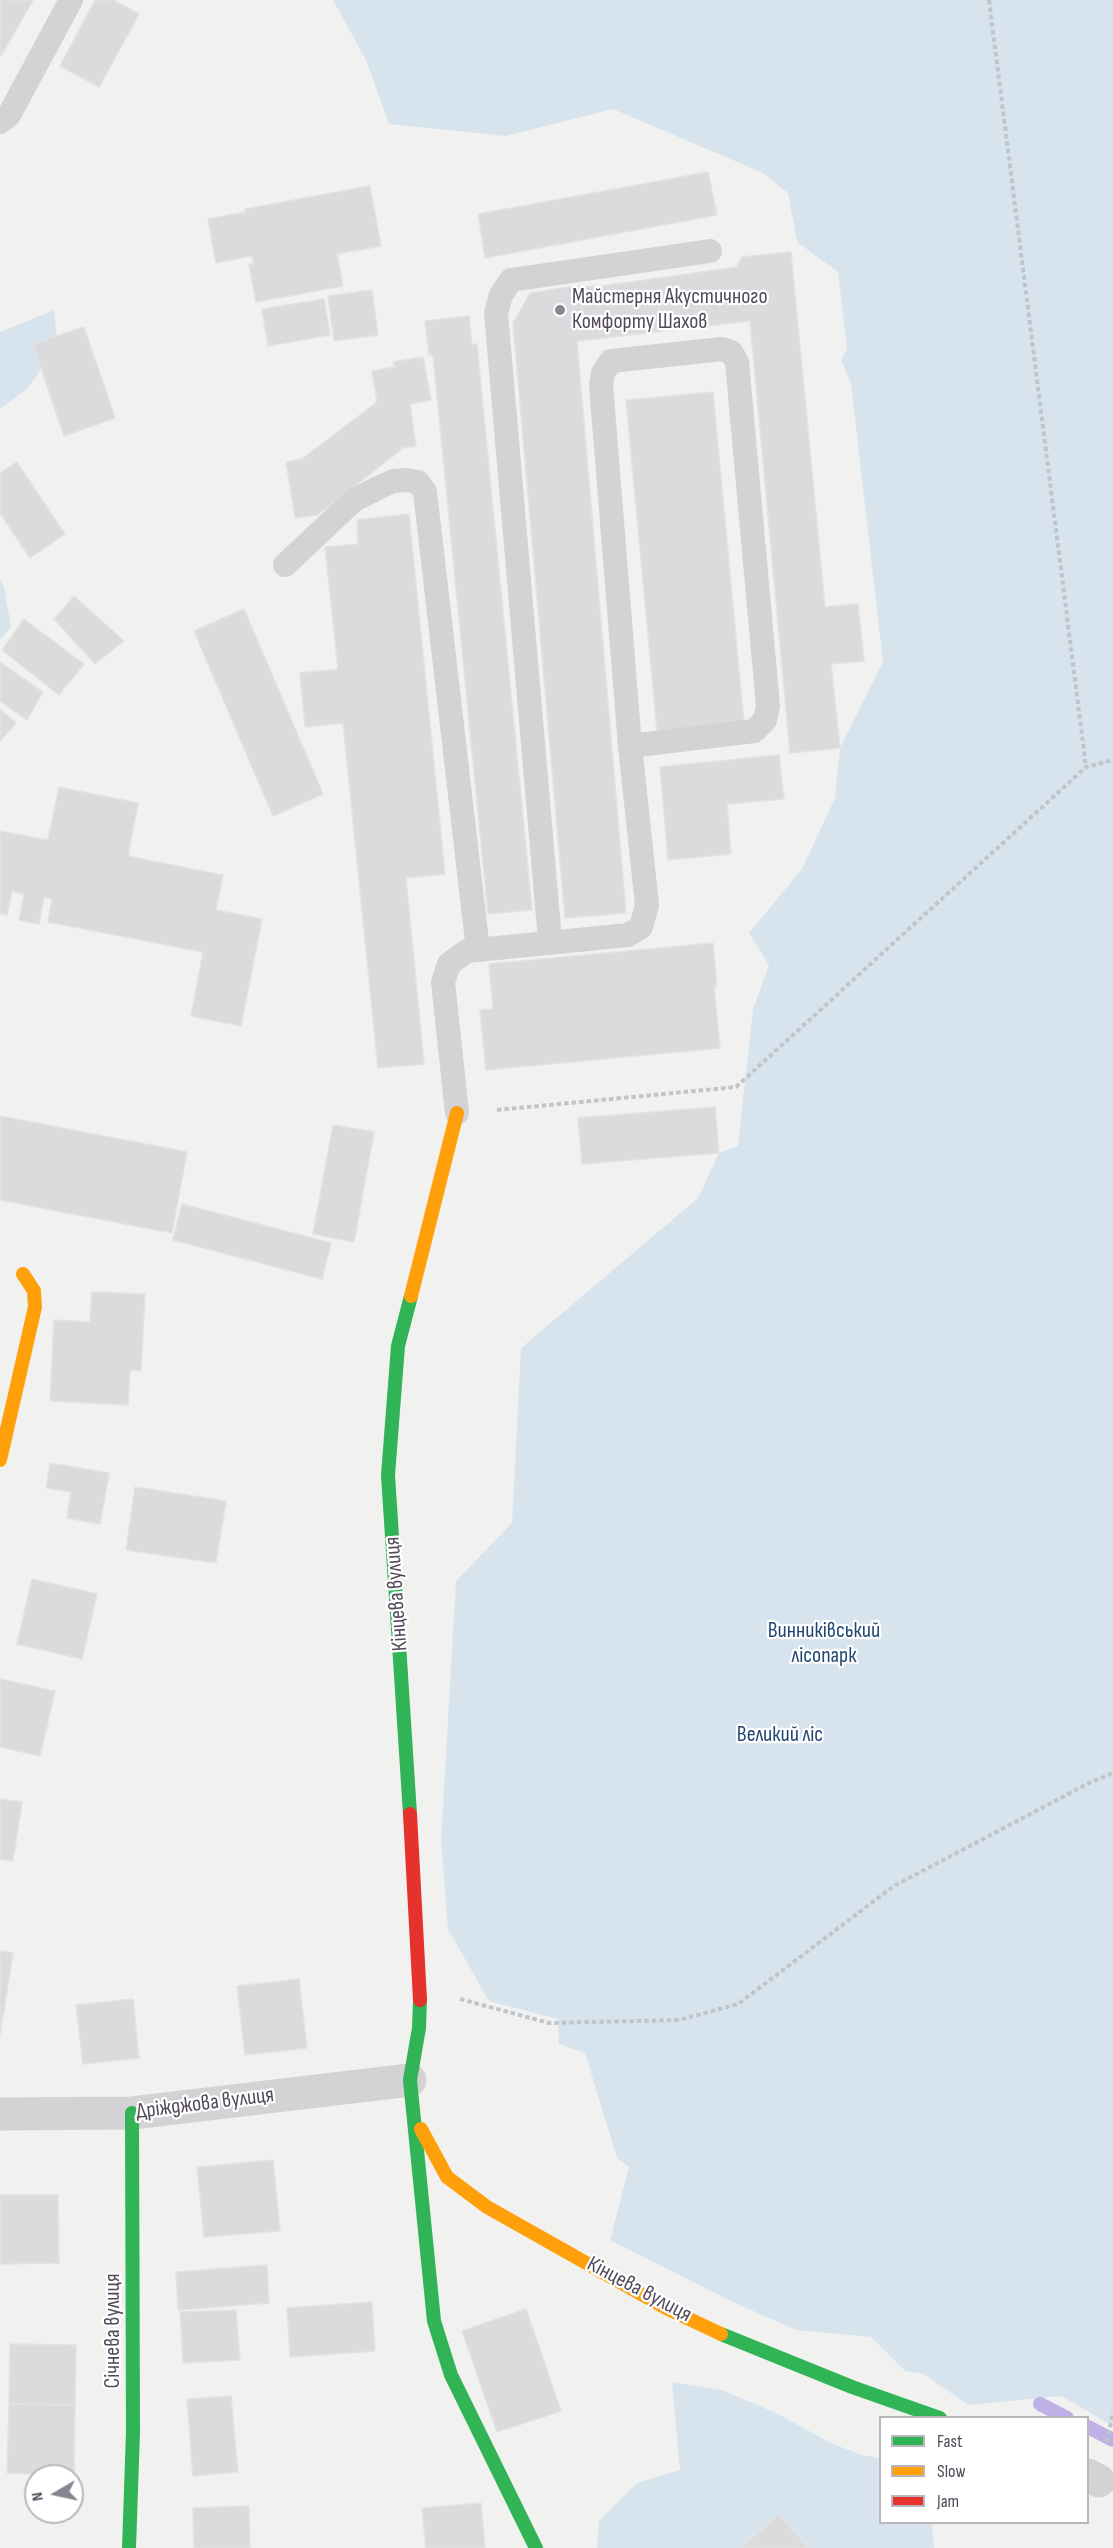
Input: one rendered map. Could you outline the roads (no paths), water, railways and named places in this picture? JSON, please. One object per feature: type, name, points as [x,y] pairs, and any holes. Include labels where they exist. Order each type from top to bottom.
[{"type":"street","name":"Кінцева вулиця","points":[[457,1113],[398,1346],[388,1475],[421,1989],[419,2028],[410,2080],[434,2321],[451,2375],[536,2548]]},
{"type":"street","points":[[0,1460],[35,1307],[33,1291],[23,1274]]},
{"type":"street","name":"Кінцева вулиця","points":[[410,2080],[422,2135],[447,2177],[487,2206],[666,2308],[764,2352],[852,2387],[934,2416]]},
{"type":"street","name":"Дріжджова вулиця","points":[[0,2115],[132,2113],[410,2080]]},
{"type":"street","name":"Січнева вулиця","points":[[129,2548],[133,2432],[132,2113]]},
{"type":"lane","points":[[0,122],[9,115],[71,0]]},
{"type":"lane","points":[[550,941],[496,313],[501,295],[510,280],[710,251]]},
{"type":"lane","points":[[457,1113],[443,981],[448,964],[467,951],[628,935],[641,927],[647,905],[630,746],[602,385],[603,373],[611,361],[722,349],[731,352],[737,362],[768,706],[765,720],[754,731],[630,746]]},
{"type":"lane","points":[[285,565],[354,500],[393,481],[418,482],[425,492],[478,950]]},
{"type":"waterway","points":[[1040,2404],[1063,2416]]},
{"type":"waterway","points":[[1089,2428],[1113,2440]]},
{"type":"place","name":"Майстерня Акустичного Комфорту Шахов","points":[[560,310]]},
{"type":"park label","name":"Винниківський лісопарк","points":[[824,1644]]},
{"type":"park label","name":"Великий ліс","points":[[780,1735]]}]
